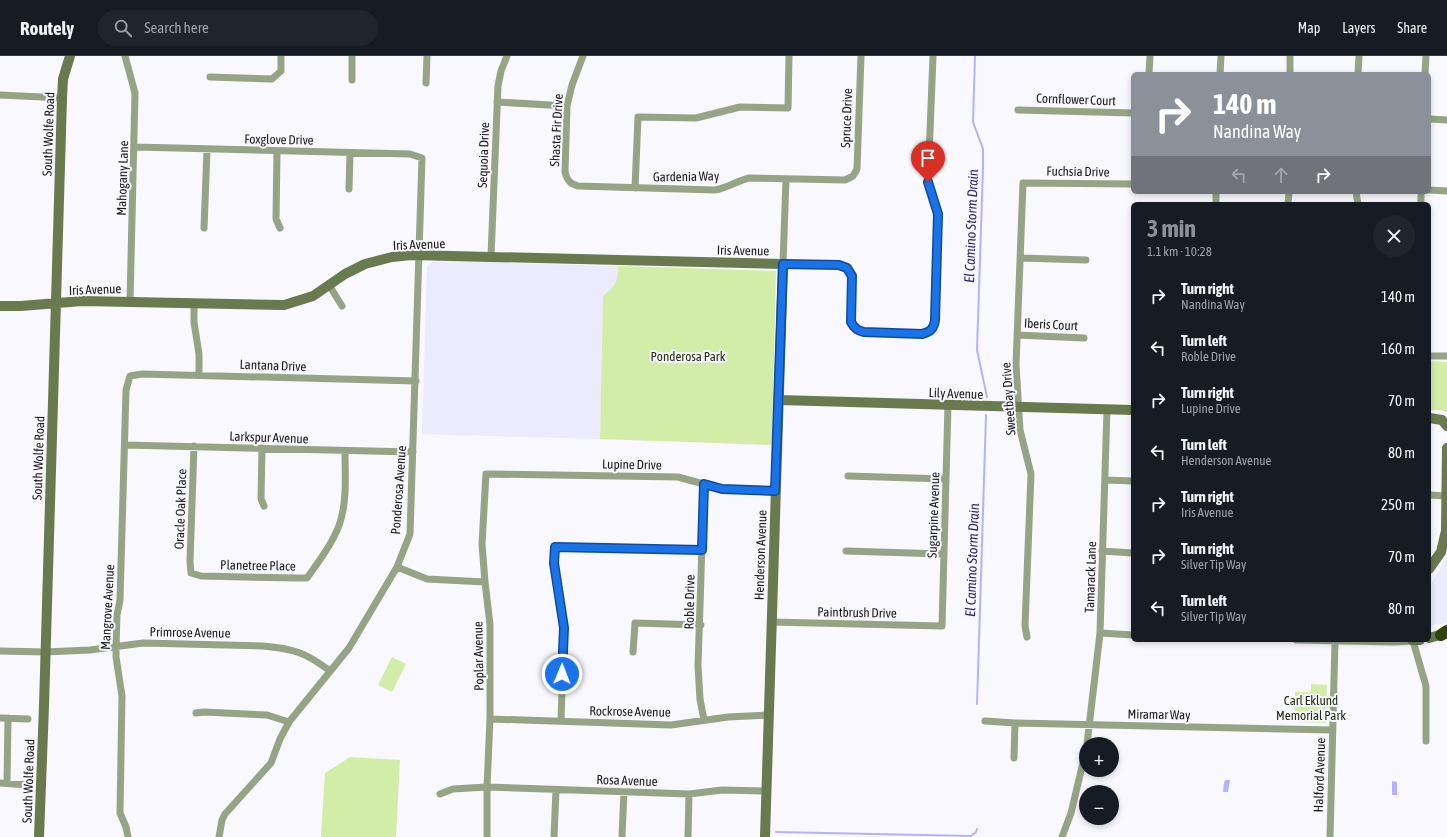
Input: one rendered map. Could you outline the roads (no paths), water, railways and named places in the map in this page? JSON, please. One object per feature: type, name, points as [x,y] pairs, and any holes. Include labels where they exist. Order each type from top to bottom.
[{"type":"street","name":"South Wolfe Road","points":[[38,837],[63,79],[62,56]]},
{"type":"street","name":"South Wolfe Road","points":[[63,79],[70,56]]},
{"type":"street","name":"Mahogany Lane","points":[[125,56],[135,93],[135,147],[130,301]]},
{"type":"street","points":[[210,77],[272,79],[281,71],[281,56]]},
{"type":"street","points":[[352,56],[352,80]]},
{"type":"street","points":[[426,83],[427,56]]},
{"type":"street","name":"Sequoia Drive","points":[[491,256],[498,86],[507,56]]},
{"type":"street","name":"Shasta Fir Drive","points":[[570,182],[567,179],[566,172],[567,106],[572,85],[583,56]]},
{"type":"street","points":[[636,188],[638,117],[696,118],[740,107],[788,108],[789,56]]},
{"type":"street","name":"Spruce Drive","points":[[850,179],[857,169],[861,56]]},
{"type":"street","name":"Iris Avenue","points":[[0,306],[55,304],[82,301],[284,305],[313,296],[344,274],[365,264],[392,257],[419,255],[839,265],[844,266],[849,270],[852,279],[851,320],[855,328],[864,332],[922,334],[931,330],[935,320],[938,214],[928,182],[933,56]]},
{"type":"street","points":[[1149,72],[1150,56]]},
{"type":"street","points":[[1220,72],[1221,56]]},
{"type":"street","points":[[1290,56],[1290,72]]},
{"type":"street","points":[[1358,72],[1359,56]]},
{"type":"street","points":[[1425,72],[1426,56]]},
{"type":"street","points":[[0,96],[62,98]]},
{"type":"street","points":[[497,102],[567,106]]},
{"type":"street","name":"Cornflower Court","points":[[1018,110],[1131,113]]},
{"type":"street","points":[[1431,119],[1447,120]]},
{"type":"street","name":"Foxglove Drive","points":[[135,147],[410,154],[422,158]]},
{"type":"street","points":[[204,228],[207,150]]},
{"type":"street","points":[[277,151],[276,219],[280,228]]},
{"type":"street","points":[[349,189],[350,153]]},
{"type":"street","name":"Ponderosa Avenue","points":[[219,837],[222,820],[225,814],[271,763],[280,739],[289,722],[349,648],[397,567],[410,534],[422,158]]},
{"type":"street","name":"Gardenia Way","points":[[570,182],[578,186],[715,190],[749,178],[850,179]]},
{"type":"street","name":"Henderson Avenue","points":[[765,837],[786,179]]},
{"type":"street","name":"Fuchsia Drive","points":[[1022,183],[1131,184]]},
{"type":"street","name":"Sweetbay Drive","points":[[1022,183],[1016,366],[1020,407],[1020,430],[1031,474],[1025,626],[1027,637]]},
{"type":"street","points":[[1431,190],[1447,191]]},
{"type":"street","points":[[1020,258],[1086,260]]},
{"type":"street","points":[[329,285],[342,306]]},
{"type":"street","points":[[194,303],[194,322],[199,354],[199,375]]},
{"type":"street","name":"Iberis Court","points":[[1017,335],[1084,338]]},
{"type":"street","points":[[1432,356],[1447,356]]},
{"type":"street","name":"Lantana Drive","points":[[130,376],[142,374],[416,380]]},
{"type":"street","name":"Mangrove Avenue","points":[[128,837],[120,812],[122,696],[116,646],[117,615],[120,600],[126,390],[130,376]]},
{"type":"street","name":"Lily Avenue","points":[[779,400],[1131,410]]},
{"type":"street","name":"Sugarpine Avenue","points":[[942,626],[948,405]]},
{"type":"street","name":"Tamarack Lane","points":[[1089,737],[1100,633],[1107,410]]},
{"type":"street","points":[[1431,418],[1438,419],[1446,424]]},
{"type":"street","name":"Larkspur Avenue","points":[[125,444],[413,452]]},
{"type":"street","name":"Oracle Oak Place","points":[[191,573],[190,561],[194,446]]},
{"type":"street","points":[[262,448],[261,499],[264,506]]},
{"type":"street","points":[[1431,566],[1441,552],[1446,531],[1447,448]]},
{"type":"street","name":"Planetree Place","points":[[191,573],[201,576],[307,578],[338,529],[342,517],[344,502],[345,451]]},
{"type":"street","name":"Lupine Drive","points":[[486,474],[678,477],[722,489],[775,491]]},
{"type":"street","name":"Poplar Avenue","points":[[486,474],[482,544],[490,625],[490,719],[487,787],[487,837]]},
{"type":"street","points":[[848,476],[945,479]]},
{"type":"street","points":[[1105,480],[1131,481]]},
{"type":"street","name":"Roble Drive","points":[[704,484],[701,625],[698,666],[700,699],[704,720]]},
{"type":"street","points":[[1431,495],[1446,496]]},
{"type":"street","points":[[561,721],[564,628],[554,563],[555,547],[702,550]]},
{"type":"street","points":[[846,551],[944,554]]},
{"type":"street","points":[[1102,551],[1131,552]]},
{"type":"street","points":[[397,567],[427,579],[485,582]]},
{"type":"street","name":"Paintbrush Drive","points":[[771,622],[942,626]]},
{"type":"street","points":[[633,652],[635,623],[701,625]]},
{"type":"street","points":[[1100,633],[1131,635]]},
{"type":"street","points":[[1431,638],[1445,634]]},
{"type":"street","name":"Halford Avenue","points":[[1330,837],[1335,642]]},
{"type":"street","points":[[1415,642],[1426,686],[1426,741]]},
{"type":"street","name":"Primrose Avenue","points":[[0,651],[45,652],[90,650],[143,643],[263,646],[301,652],[314,659],[330,672]]},
{"type":"street","points":[[196,713],[204,712],[267,715],[289,722]]},
{"type":"street","name":"Rockrose Avenue","points":[[490,719],[671,725],[728,716],[768,715]]},
{"type":"street","points":[[28,719],[4,718],[3,783],[28,785]]},
{"type":"street","name":"Miramar Way","points":[[985,721],[1015,723],[1332,730]]},
{"type":"street","points":[[1014,758],[1015,723]]},
{"type":"street","points":[[1062,837],[1071,812],[1079,777]]},
{"type":"street","name":"Rosa Avenue","points":[[440,794],[453,790],[487,787],[689,794],[722,790],[766,791]]},
{"type":"street","points":[[554,837],[556,790]]},
{"type":"street","points":[[622,836],[624,792]]},
{"type":"street","points":[[688,837],[689,794]]},
{"type":"water","points":[[1226,780],[1230,780],[1228,792],[1223,792],[1224,782]]},
{"type":"water","points":[[1392,781],[1397,782],[1397,795],[1392,795]]},
{"type":"waterway","name":"El Camino Storm Drain","points":[[975,56],[973,122],[983,149],[977,350],[987,397]]},
{"type":"waterway","name":"El Camino Storm Drain","points":[[977,704],[986,415]]},
{"type":"waterway","name":"El Camino Storm Drain","points":[[776,832],[971,836],[977,829]]},
{"type":"park label","name":"Ponderosa Park","points":[[688,356]]},
{"type":"park label","name":"Carl Eklund Memorial Park","points":[[1311,708]]}]
